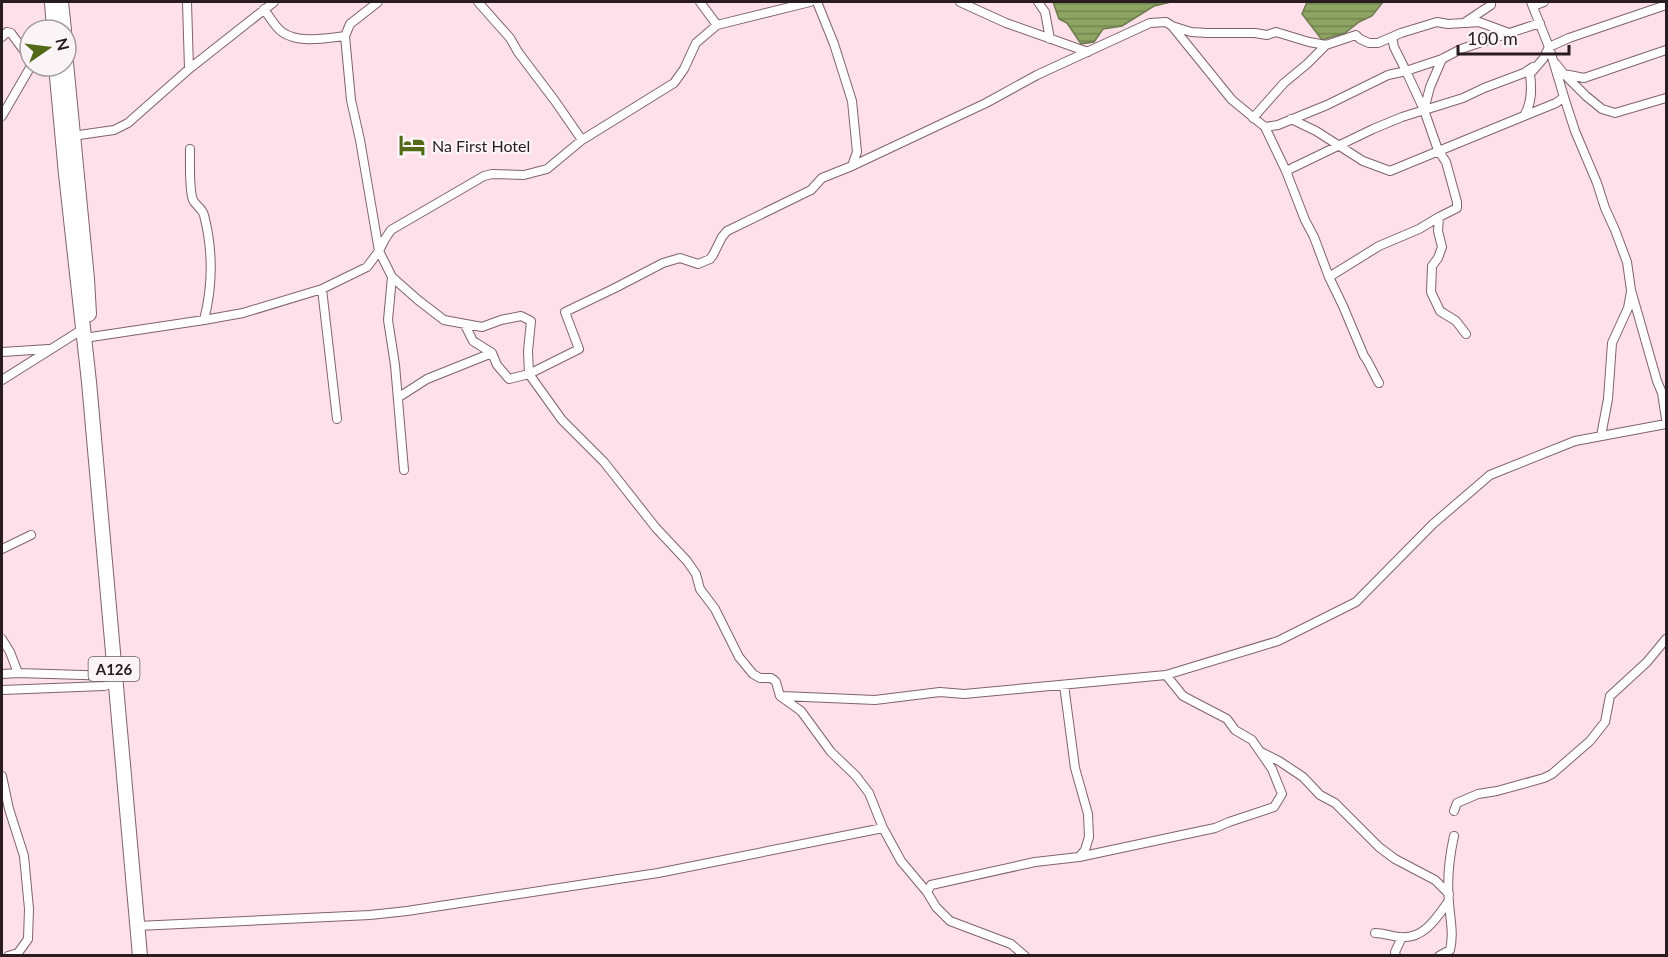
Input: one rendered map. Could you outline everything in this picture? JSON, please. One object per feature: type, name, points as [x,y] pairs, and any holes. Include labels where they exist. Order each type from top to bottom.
[{"type":"highway","points":[[52,2],[53,18]]},
{"type":"highway","points":[[62,2],[63,18]]},
{"type":"highway","name":"A126","points":[[57,78],[64,155],[92,363],[90,381],[140,956]]},
{"type":"highway","name":"A126","points":[[67,78],[87,279],[87,333]]},
{"type":"street","points":[[187,2],[189,69]]},
{"type":"street","points":[[72,136],[114,130],[128,123],[189,69],[274,2]]},
{"type":"street","points":[[378,2],[350,24],[345,36],[351,100],[379,251],[392,277],[444,320],[482,327],[512,317],[521,316],[531,321],[528,351],[529,374],[562,420],[604,462],[656,528],[687,561],[696,574],[700,589],[715,609],[739,657],[753,674],[760,678],[771,678],[776,682],[780,696],[801,711],[831,752],[856,776],[869,793],[883,828],[902,861],[927,892],[936,908],[950,921],[1011,944],[1025,956]]},
{"type":"street","points":[[478,2],[510,38],[582,140]]},
{"type":"street","points":[[700,2],[717,25]]},
{"type":"street","points":[[2,380],[50,349],[87,333],[204,321],[243,313],[322,289],[367,267],[391,230],[477,180],[492,174],[524,175],[546,168],[582,140],[674,83],[684,69],[696,43],[717,25],[810,2]]},
{"type":"street","points":[[817,2],[834,44],[852,101],[857,152],[852,166]]},
{"type":"street","points":[[960,2],[1006,23],[1088,52]]},
{"type":"street","points":[[1038,2],[1045,12],[1050,39]]},
{"type":"street","points":[[1464,23],[1491,5],[1491,2]]},
{"type":"street","points":[[1544,2],[1532,4],[1555,63],[1575,131],[1627,262],[1631,290],[1662,393],[1666,419]]},
{"type":"street","points":[[1524,116],[1532,91],[1530,74],[1543,59],[1549,47],[1666,5]]},
{"type":"street","points":[[264,9],[282,32],[295,38],[313,40],[345,36]]},
{"type":"street","points":[[465,325],[473,341],[492,353],[497,365],[509,379],[529,374],[579,350],[565,312],[663,263],[680,258],[698,264],[710,259],[727,231],[811,190],[822,178],[986,103],[1036,75],[1150,23],[1166,22],[1191,32],[1267,35],[1276,32],[1326,45]]},
{"type":"street","points":[[1253,118],[1284,83],[1326,45],[1356,35],[1369,44],[1378,43],[1437,22],[1448,24],[1479,22],[1509,33]]},
{"type":"street","points":[[1264,127],[1278,125],[1327,105],[1388,75],[1443,59],[1461,50],[1540,23]]},
{"type":"street","points":[[1172,26],[1232,100],[1264,127],[1286,171],[1329,277],[1378,383]]},
{"type":"street","points":[[2,37],[7,32],[11,33],[18,42]]},
{"type":"street","points":[[1329,277],[1379,246],[1419,229],[1457,208],[1446,162],[1438,150],[1424,110],[1394,47],[1392,37]]},
{"type":"street","points":[[1564,74],[1584,78],[1666,50]]},
{"type":"street","points":[[1424,110],[1430,87],[1443,59]]},
{"type":"street","points":[[1286,171],[1383,125],[1463,98],[1524,73],[1539,63]]},
{"type":"street","points":[[1555,63],[1586,96],[1602,109],[1615,113],[1666,98]]},
{"type":"street","points":[[2,116],[24,78]]},
{"type":"street","points":[[1291,119],[1316,131],[1364,161],[1390,171],[1556,103],[1564,97]]},
{"type":"street","points":[[190,149],[192,193],[194,202],[203,212],[210,244],[210,297],[204,321]]},
{"type":"street","points":[[1439,217],[1438,231],[1442,247],[1432,266],[1431,292],[1440,310],[1456,321],[1466,334]]},
{"type":"street","points":[[392,277],[388,320],[399,397],[404,470]]},
{"type":"street","points":[[322,289],[337,419]]},
{"type":"street","points":[[1601,436],[1608,399],[1612,343],[1628,308],[1631,290]]},
{"type":"street","points":[[2,352],[50,349]]},
{"type":"street","points":[[399,397],[427,379],[492,353]]},
{"type":"street","points":[[780,696],[875,700],[940,692],[964,694],[1166,675],[1278,641],[1356,602],[1433,524],[1490,474],[1575,441],[1666,424]]},
{"type":"street","points":[[2,549],[31,535]]},
{"type":"street","points":[[2,639],[10,652],[18,674]]},
{"type":"street","points":[[1454,811],[1457,803],[1478,794],[1497,791],[1552,774],[1590,741],[1605,722],[1610,696],[1647,662],[1666,639]]},
{"type":"street","points":[[2,674],[115,679]]},
{"type":"street","points":[[927,892],[931,885],[953,879],[1035,862],[1079,857],[1205,831],[1274,807],[1282,794],[1272,769],[1252,740],[1235,730],[1227,719],[1183,696],[1166,675]]},
{"type":"street","points":[[2,690],[104,686],[115,679]]},
{"type":"street","points":[[1064,685],[1075,768],[1088,814],[1089,837],[1085,850],[1079,857]]},
{"type":"street","points":[[1261,752],[1303,777],[1320,795],[1335,803],[1379,847],[1395,859],[1435,880],[1449,898]]},
{"type":"street","points":[[2,777],[9,809],[24,856],[29,909],[28,939],[19,954],[8,956]]},
{"type":"street","points":[[137,926],[370,915],[407,911],[658,873],[883,828]]},
{"type":"street","points":[[1439,956],[1450,950],[1452,941],[1449,898],[1450,855],[1454,836]]},
{"type":"street","points":[[1375,933],[1402,937],[1417,935],[1428,928],[1449,898]]},
{"type":"street","points":[[1396,956],[1395,952],[1402,937]]},
{"type":"shaded area","points":[[1053,2],[1171,2],[1154,6],[1122,26],[1103,29],[1094,42],[1081,44],[1067,23],[1059,19]]},
{"type":"shaded area","points":[[1307,2],[1383,2],[1372,16],[1359,22],[1345,33],[1322,40],[1302,14]]},
{"type":"place","name":"Na First Hotel","points":[[412,145]]}]
